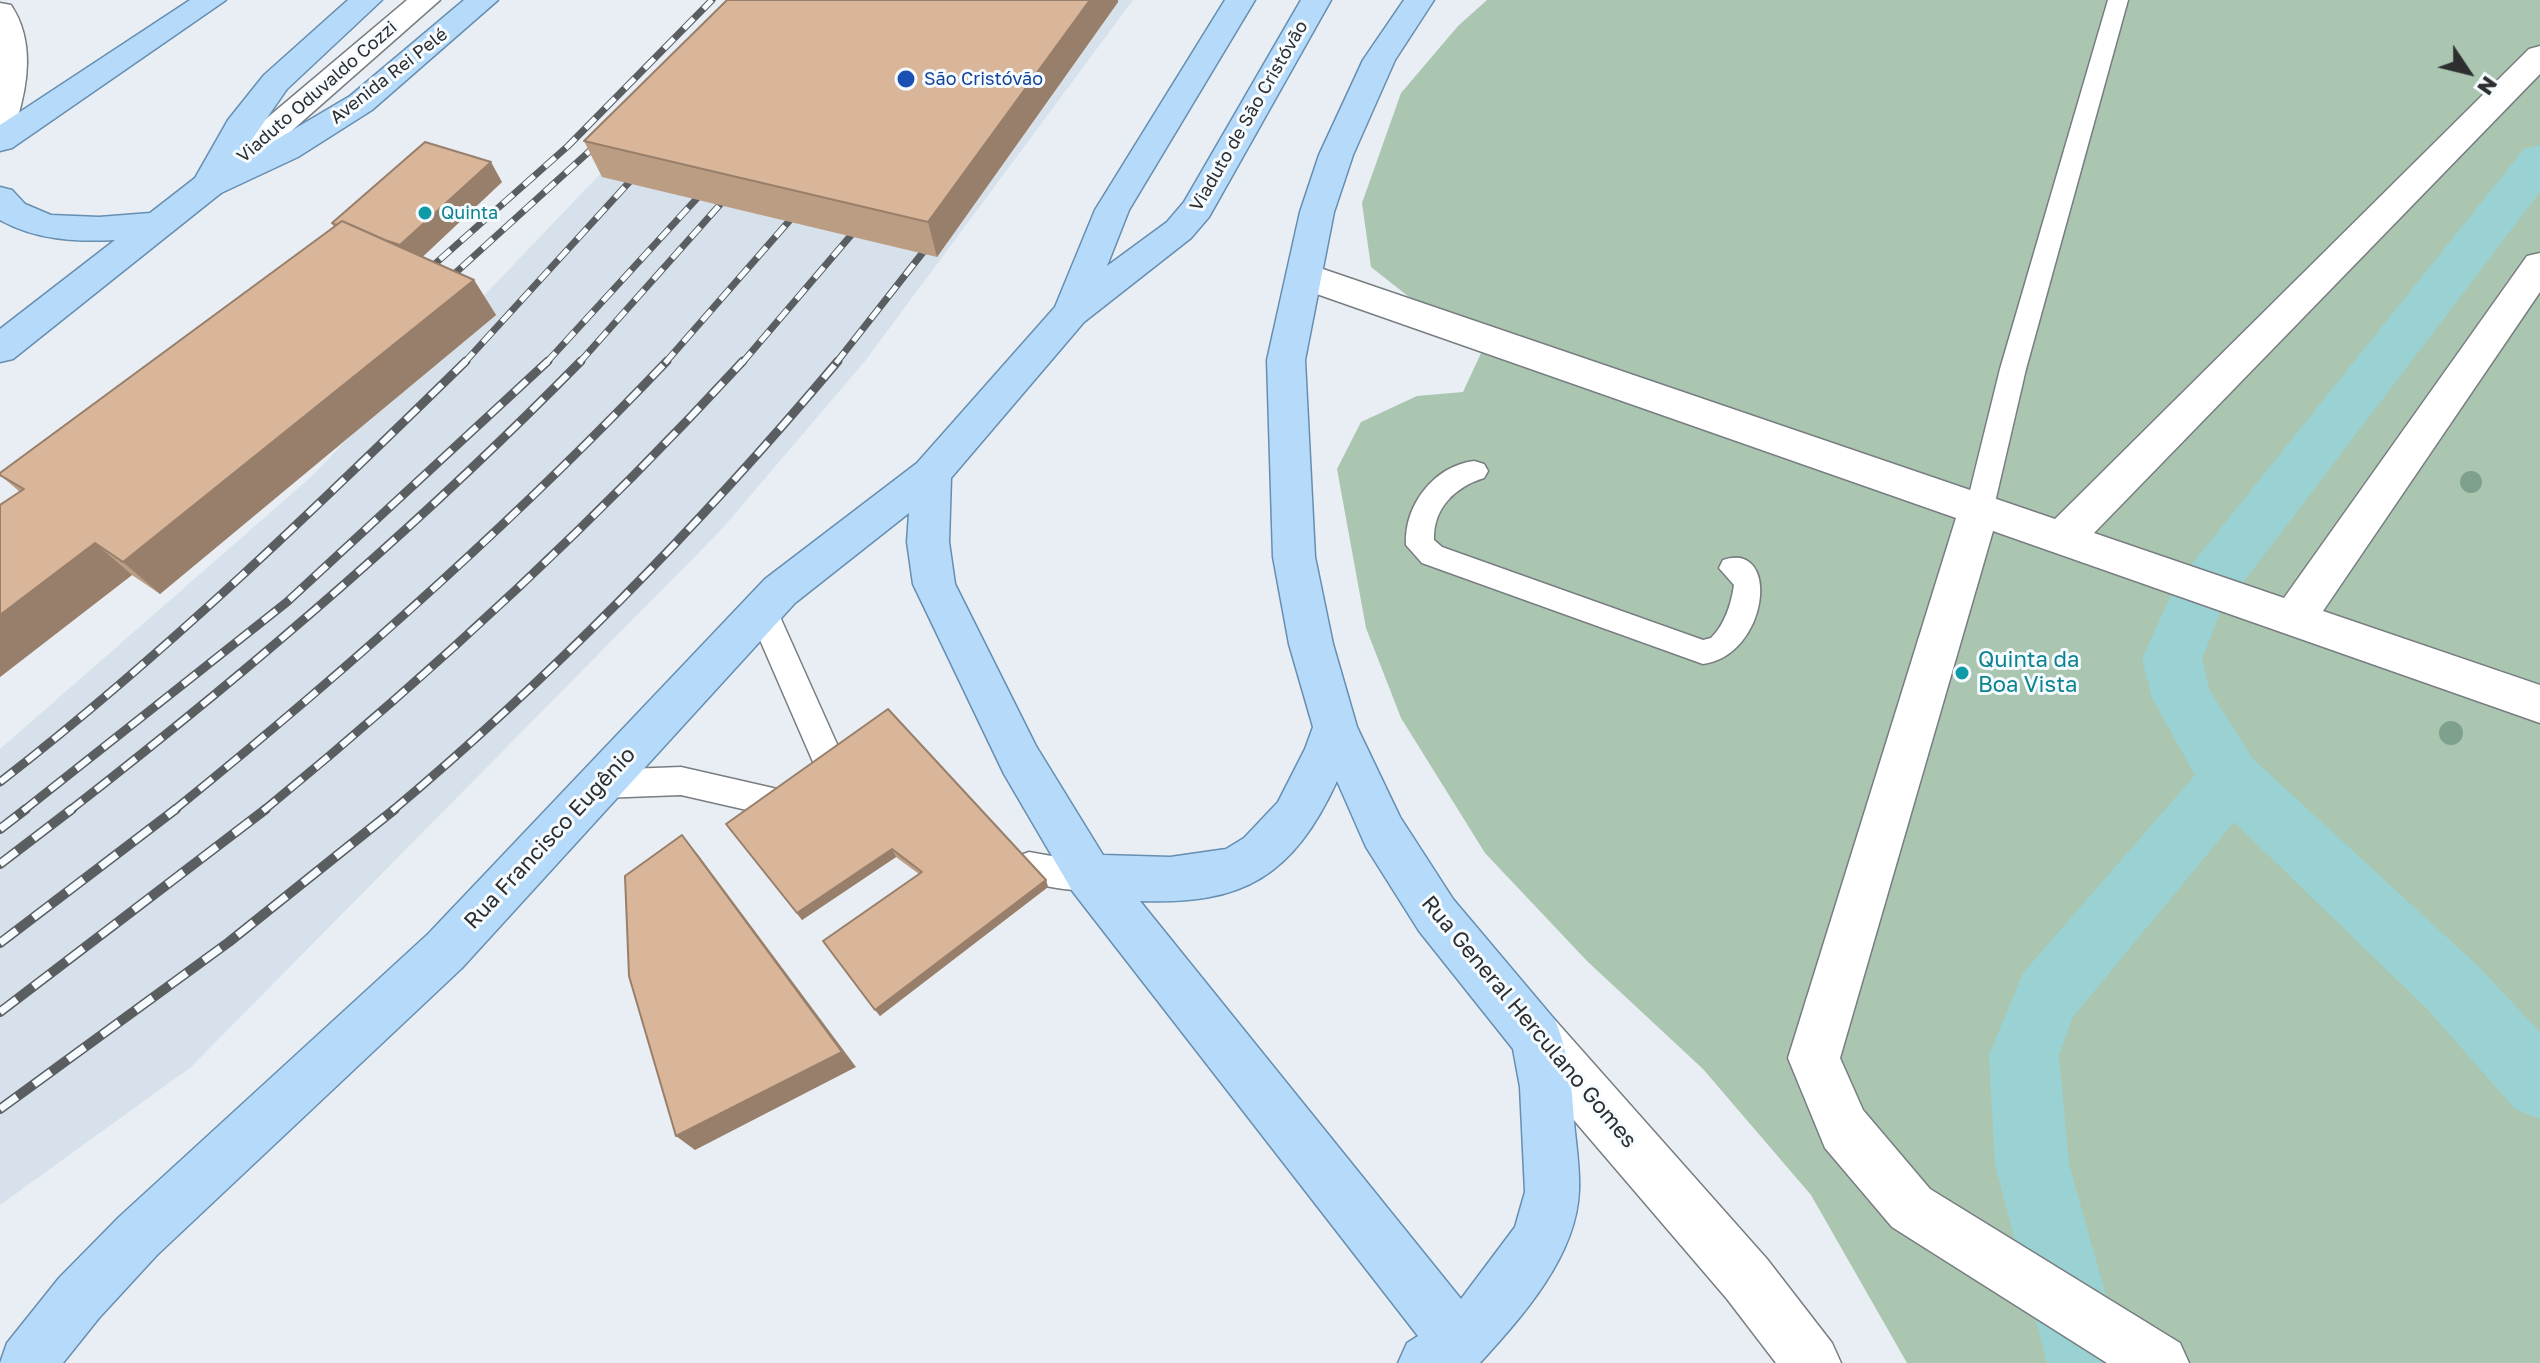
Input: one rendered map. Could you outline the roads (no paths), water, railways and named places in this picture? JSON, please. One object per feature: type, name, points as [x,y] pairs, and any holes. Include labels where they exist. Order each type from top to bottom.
[{"type":"main road","points":[[0,140],[211,0]]},
{"type":"main road","points":[[0,349],[209,185],[234,133],[266,91],[311,47],[367,0]]},
{"type":"main road","name":"Avenida Rei Pelé","points":[[209,185],[322,129],[361,103],[483,0]]},
{"type":"main road","points":[[1071,313],[1112,210],[1240,0]]},
{"type":"main road","name":"Viaduto de São Cristóvão","points":[[1071,313],[1188,220],[1316,0]]},
{"type":"main road","name":"Rua General Herculano Gomes","points":[[1419,0],[1379,60],[1342,141],[1317,212],[1286,360],[1294,557],[1311,644],[1335,727],[1383,832],[1436,915],[1537,1038]]},
{"type":"main road","points":[[0,198],[18,215],[47,226],[92,230],[162,224]]},
{"type":"main road","name":"Rua Francisco Eugênio","points":[[27,1363],[79,1298],[138,1236],[445,951],[780,591],[931,474],[1071,313]]},
{"type":"main road","points":[[931,474],[928,542],[934,584],[1020,760],[1090,876],[1453,1356],[1517,1277],[1539,1240],[1552,1192],[1551,1138],[1537,1038]]},
{"type":"main road","points":[[1090,876],[1192,878],[1239,867],[1281,833],[1297,812],[1325,759],[1335,727]]},
{"type":"street","name":"Viaduto Oduvaldo Cozzi","points":[[209,185],[423,2]]},
{"type":"street","points":[[0,12],[11,35],[15,64],[0,123]]},
{"type":"street","points":[[2061,540],[2540,56]]},
{"type":"street","points":[[2294,618],[2540,265]]},
{"type":"street","points":[[1304,276],[2540,704]]},
{"type":"street","points":[[1979,511],[1814,1058],[1844,1129],[1911,1208],[2145,1354]]},
{"type":"street","name":"Rua General Herculano Gomes","points":[[1537,1038],[1747,1279],[1812,1363]]},
{"type":"lane","points":[[1979,511],[2017,354],[2118,0]]},
{"type":"lane","points":[[1474,471],[1456,473],[1444,482],[1420,527],[1420,545],[1432,555],[1703,652],[1715,651],[1728,639],[1749,590],[1748,581],[1733,568]]},
{"type":"lane","points":[[762,610],[829,762]]},
{"type":"lane","points":[[601,784],[681,781],[773,802]]},
{"type":"lane","points":[[1029,867],[1090,876]]},
{"type":"waterway","points":[[2231,779],[2182,698],[2172,659],[2196,601],[2540,160]]},
{"type":"waterway","points":[[2086,1363],[2032,1164],[2024,1055],[2047,996],[2231,779]]},
{"type":"waterway","points":[[2231,779],[2452,987],[2540,1084]]},
{"type":"railway","points":[[419,278],[568,146],[712,0]]},
{"type":"railway","points":[[441,286],[604,138]]},
{"type":"railway","points":[[464,362],[643,167]]},
{"type":"railway","points":[[547,362],[711,183]]},
{"type":"railway","points":[[579,363],[733,190]]},
{"type":"railway","points":[[665,363],[804,204]]},
{"type":"railway","points":[[742,363],[864,220]]},
{"type":"railway","points":[[836,363],[935,237]]},
{"type":"railway","points":[[173,811],[428,594],[549,480],[667,361]]},
{"type":"railway","points":[[263,811],[451,650],[571,538],[743,361]]},
{"type":"railway","points":[[392,811],[511,706],[625,596],[733,481],[838,361]]},
{"type":"railway","points":[[0,782],[181,631],[297,525],[464,362]]},
{"type":"railway","points":[[23,811],[287,602],[547,362]]},
{"type":"railway","points":[[69,811],[202,705],[332,595],[459,480],[579,363]]},
{"type":"railway","points":[[0,829],[26,809]]},
{"type":"railway","points":[[0,864],[72,809]]},
{"type":"railway","points":[[0,943],[176,809]]},
{"type":"railway","points":[[0,1012],[266,809]]},
{"type":"railway","points":[[0,1109],[229,942],[395,809]]},
{"type":"place","name":"São Cristóvão","points":[[906,79]]},
{"type":"place","name":"Quinta","points":[[425,213]]},
{"type":"place","name":"Quinta da Boa Vista","points":[[1962,673]]}]
